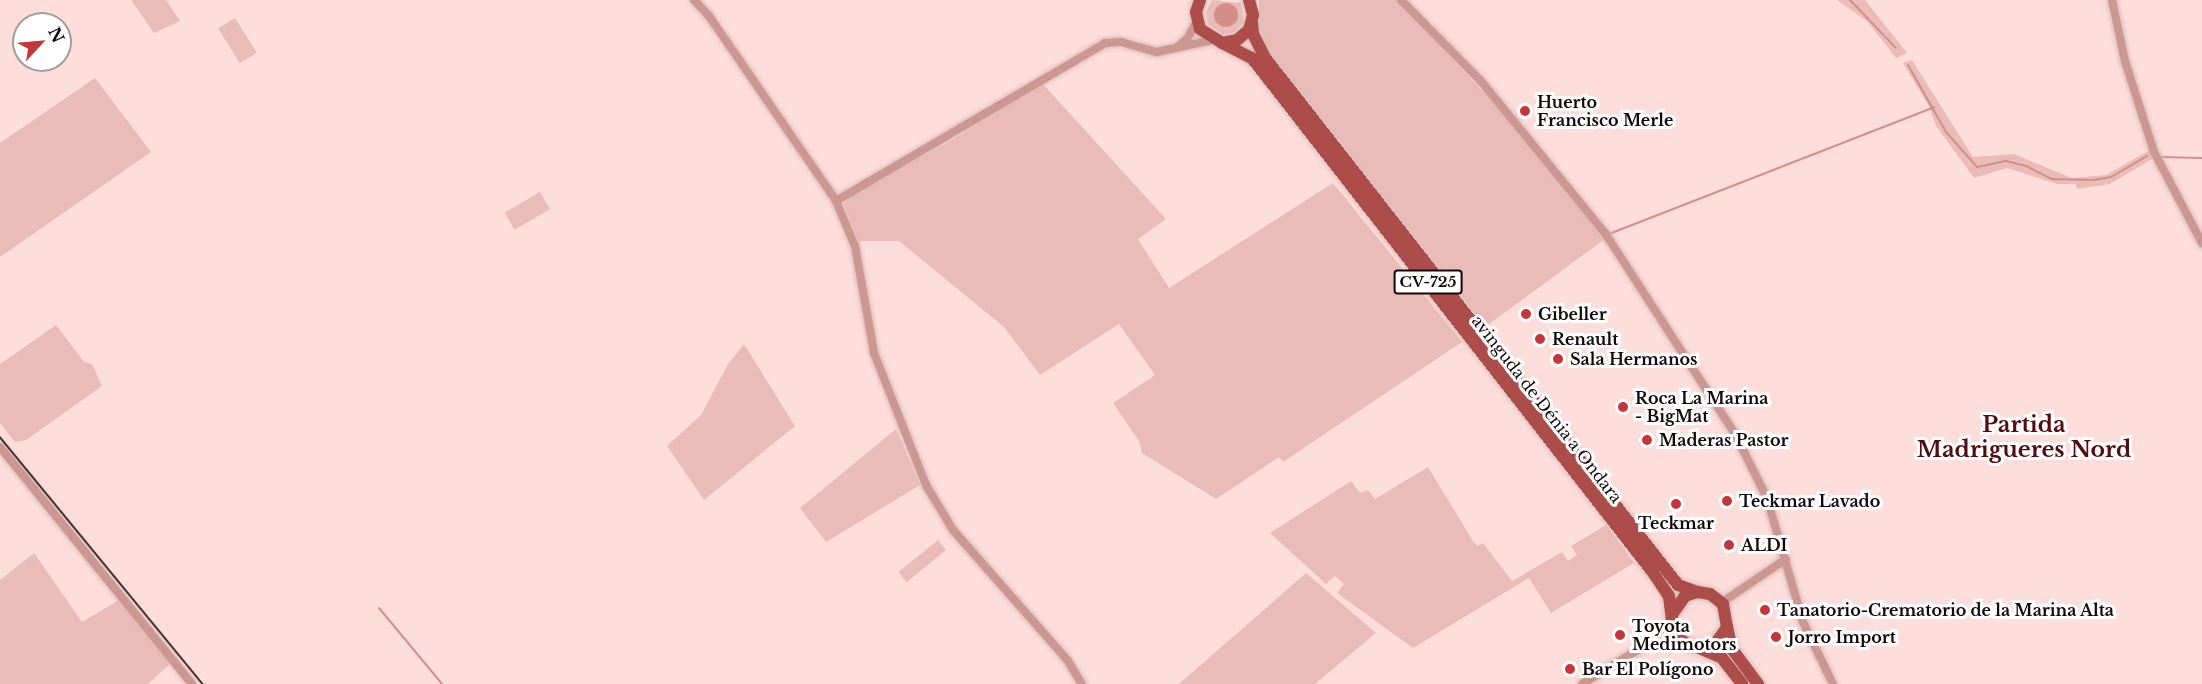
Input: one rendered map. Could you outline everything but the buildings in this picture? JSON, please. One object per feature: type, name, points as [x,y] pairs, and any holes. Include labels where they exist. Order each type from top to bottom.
[{"type":"main road","points":[[1197,21],[1199,1]]},
{"type":"main road","name":"CV-725","points":[[1252,2],[1252,22]]},
{"type":"main road","name":"CV-725","points":[[1197,21],[1217,41]]},
{"type":"main road","points":[[1217,41],[1237,40],[1252,22]]},
{"type":"main road","name":"avinguda de Dénia a Ondara","points":[[1252,22],[1253,34],[1266,59],[1678,585],[1697,592]]},
{"type":"main road","name":"avinguda de Dénia a Ondara","points":[[1217,41],[1252,58],[1654,573],[1666,590],[1672,617]]},
{"type":"main road","points":[[1672,617],[1685,596],[1697,592]]},
{"type":"main road","name":"CV-725","points":[[1697,592],[1710,594],[1722,603]]},
{"type":"main road","points":[[1722,603],[1727,612],[1727,627],[1732,649],[1758,684]]},
{"type":"main road","name":"CV-725","points":[[1672,617],[1676,633],[1684,643]]},
{"type":"main road","points":[[1698,648],[1716,643],[1727,627]]},
{"type":"main road","points":[[1684,643],[1722,658],[1742,684]]},
{"type":"street","points":[[694,0],[710,16],[836,201],[855,246],[874,353],[926,485],[952,530],[1068,662],[1082,684]]},
{"type":"street","points":[[1401,0],[1480,80],[1605,233],[1735,434],[1767,498],[1808,635],[1833,684]]},
{"type":"street","points":[[2112,0],[2125,61],[2156,156],[2202,243]]},
{"type":"street","points":[[1172,52],[1187,39],[1197,21]]},
{"type":"street","points":[[836,201],[1105,43],[1172,52],[1217,41]]},
{"type":"street","points":[[0,447],[192,684]]},
{"type":"street","points":[[1722,603],[1786,559]]},
{"type":"street","points":[[1582,684],[1646,645],[1672,617]]},
{"type":"street","points":[[1646,645],[1684,643]]},
{"type":"shaded area","points":[[131,0],[166,0],[180,21],[154,33]]},
{"type":"shaded area","points":[[1212,0],[1241,3],[1244,22],[1236,32],[1223,35],[1208,24],[1206,12]]},
{"type":"shaded area","points":[[1259,0],[1398,0],[1522,134],[1605,239],[1485,327],[1267,50],[1259,32]]},
{"type":"shaded area","points":[[1837,0],[1865,0],[1907,53],[1896,58],[1867,21]]},
{"type":"shaded area","points":[[1226,3],[1235,6],[1238,15],[1235,24],[1226,27],[1217,24],[1214,15],[1217,6]]},
{"type":"shaded area","points":[[235,18],[257,53],[240,63],[218,29]]},
{"type":"shaded area","points":[[1912,60],[1973,157],[2014,154],[2072,178],[2106,175],[2150,150],[2152,159],[2110,184],[2077,189],[2076,184],[2057,184],[2007,168],[1974,178],[1936,126],[1929,106],[1903,63]]},
{"type":"shaded area","points":[[95,78],[151,152],[0,257],[0,143]]},
{"type":"shaded area","points":[[1042,83],[1166,219],[1138,239],[1169,288],[1333,183],[1462,342],[1283,462],[1279,457],[1216,499],[1142,453],[1139,441],[1113,403],[1155,375],[1119,324],[1040,375],[1004,327],[899,241],[858,241],[844,205],[851,194],[947,143]]},
{"type":"shaded area","points":[[540,192],[550,209],[514,230],[504,212]]},
{"type":"shaded area","points":[[56,325],[84,362],[92,364],[102,386],[26,440],[15,442],[0,423],[0,364]]},
{"type":"shaded area","points":[[744,344],[795,426],[704,500],[667,446],[701,415],[728,364]]},
{"type":"shaded area","points":[[896,429],[920,485],[826,542],[800,508]]},
{"type":"shaded area","points":[[1428,467],[1473,541],[1477,546],[1483,543],[1512,581],[1562,552],[1568,561],[1577,555],[1571,546],[1606,525],[1634,563],[1551,613],[1529,578],[1413,648],[1337,593],[1344,584],[1335,576],[1326,584],[1270,533],[1351,481],[1360,493],[1368,490],[1375,499]]},
{"type":"shaded area","points":[[938,540],[946,550],[907,582],[898,572]]},
{"type":"shaded area","points":[[34,553],[82,622],[119,600],[171,663],[148,684],[0,684],[0,580]]},
{"type":"shaded area","points":[[1306,573],[1376,633],[1315,684],[1179,684]]},
{"type":"waterway","points":[[1850,0],[1896,48]]},
{"type":"waterway","points":[[1908,65],[1946,132],[1977,167],[2006,161],[2026,166],[2052,179],[2094,180],[2111,177],[2147,156]]},
{"type":"waterway","points":[[1609,234],[1934,107]]},
{"type":"waterway","points":[[2161,157],[2202,158]]},
{"type":"waterway","points":[[379,608],[442,684]]},
{"type":"tram line","points":[[0,437],[203,684]]},
{"type":"place","name":"Huerto Francisco Merle","points":[[1525,111]]},
{"type":"place","name":"Gibeller","points":[[1526,314]]},
{"type":"place","name":"Renault","points":[[1540,339]]},
{"type":"place","name":"Sala Hermanos","points":[[1558,359]]},
{"type":"place","name":"Roca La Marina - BigMat","points":[[1623,407]]},
{"type":"place","name":"Maderas Pastor","points":[[1647,440]]},
{"type":"place","name":"Teckmar Lavado","points":[[1727,501]]},
{"type":"place","name":"Teckmar","points":[[1676,504]]},
{"type":"place","name":"ALDI","points":[[1729,545]]},
{"type":"place","name":"Tanatorio-Crematorio de la Marina Alta","points":[[1765,610]]},
{"type":"place","name":"Toyota Medimotors","points":[[1620,635]]},
{"type":"place","name":"Jorro Import","points":[[1776,637]]},
{"type":"place","name":"Bar El Polígono","points":[[1570,669]]},
{"type":"district","name":"Partida Madrigueres Nord","points":[[2024,437]]}]
